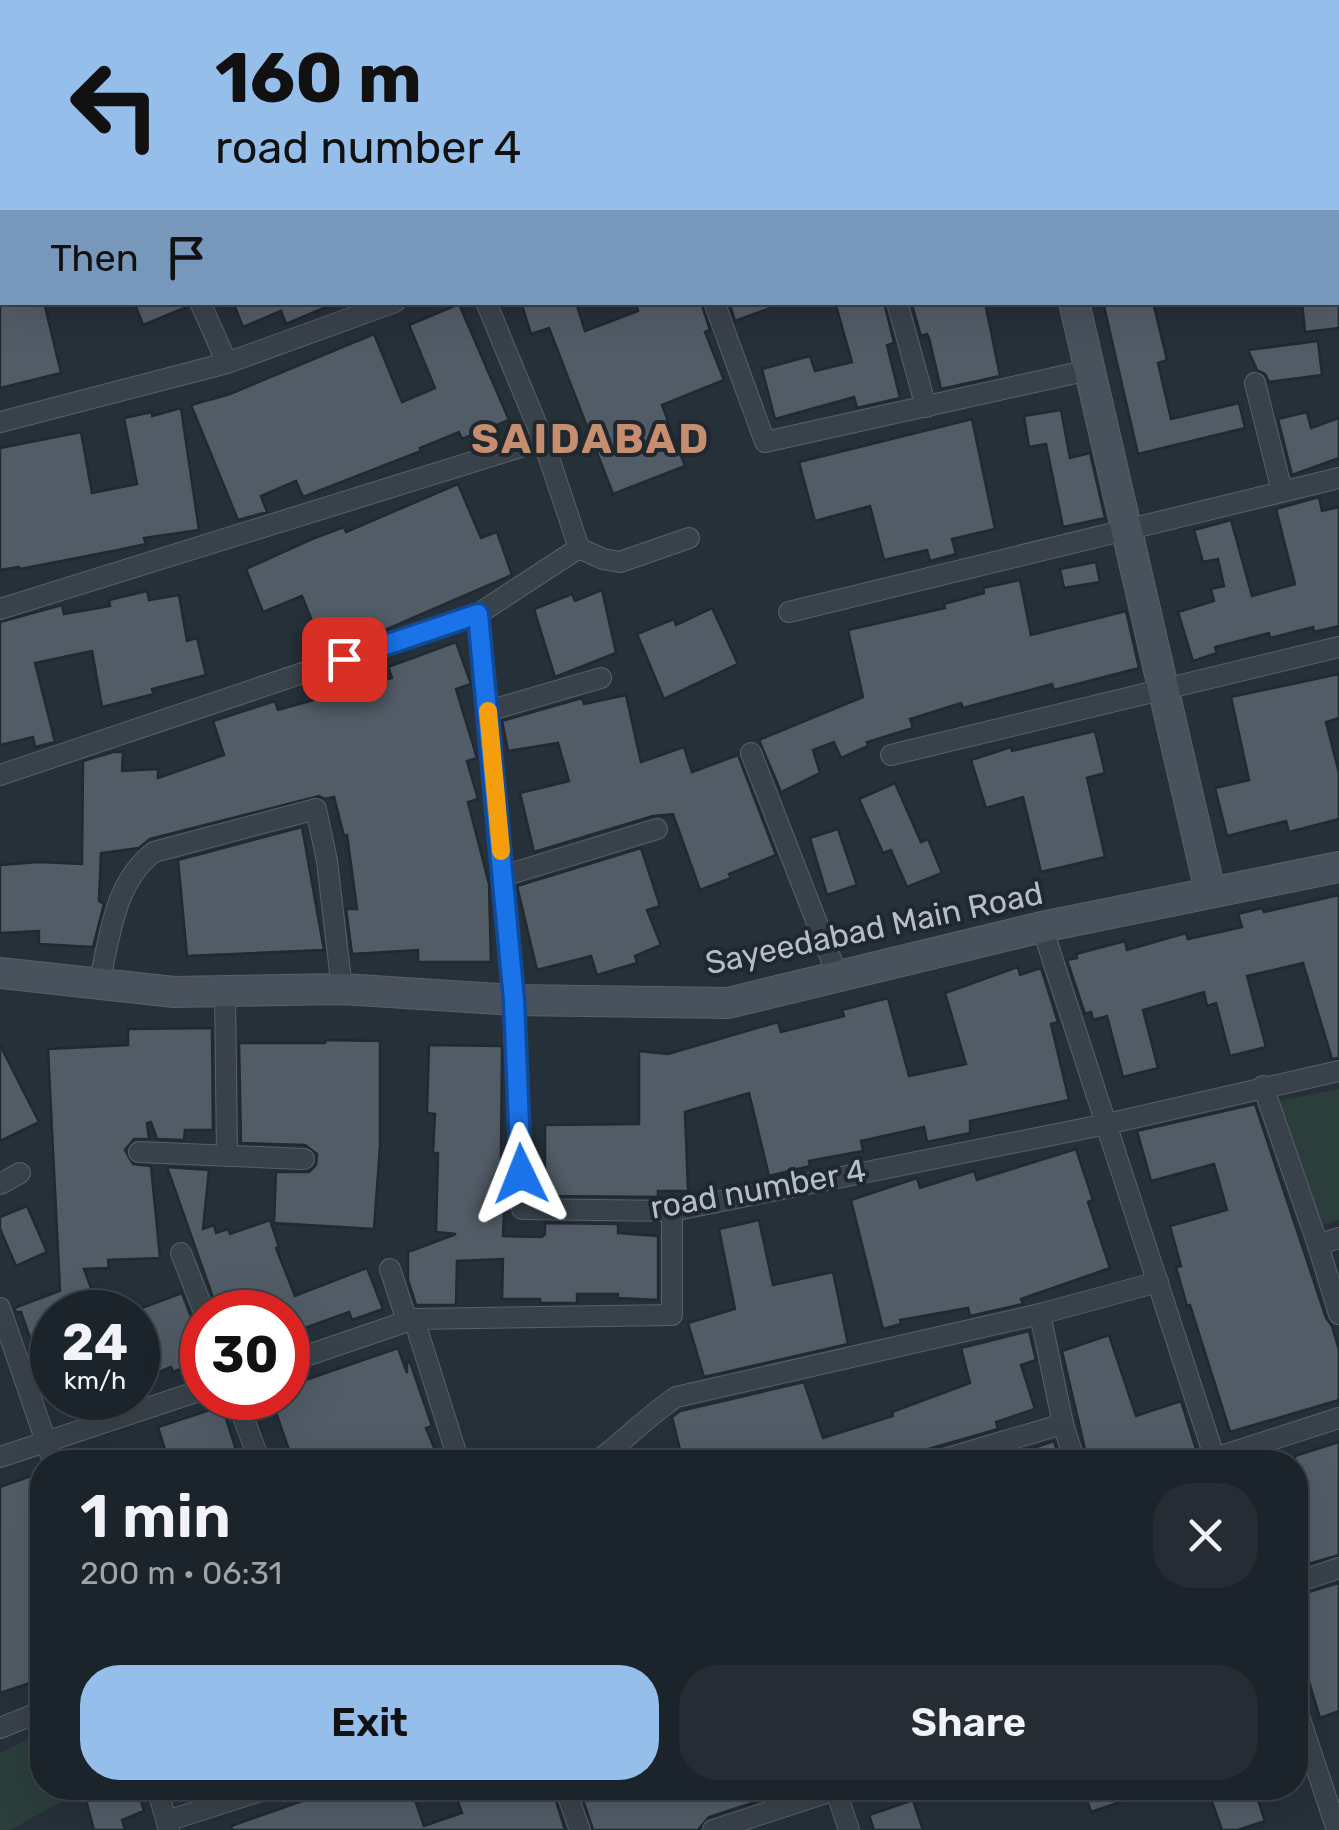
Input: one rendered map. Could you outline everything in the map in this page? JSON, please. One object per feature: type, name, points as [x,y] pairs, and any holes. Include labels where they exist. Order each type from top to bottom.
[{"type":"main road","points":[[1075,305],[1210,891]]},
{"type":"main road","name":"Sayeedabad Main Road","points":[[0,973],[174,992],[342,989],[514,1000],[728,1003],[1042,927],[1339,867]]},
{"type":"street","points":[[201,305],[227,363]]},
{"type":"street","points":[[0,422],[227,363],[343,312],[379,305]]},
{"type":"street","points":[[487,305],[543,440],[578,548],[620,562],[688,538]]},
{"type":"street","points":[[715,305],[765,442],[1089,370]]},
{"type":"street","points":[[898,305],[926,406]]},
{"type":"street","points":[[1255,383],[1282,491]]},
{"type":"street","points":[[0,609],[543,440]]},
{"type":"street","points":[[789,612],[1339,478]]},
{"type":"street","points":[[0,775],[478,614],[578,548]]},
{"type":"street","name":"road number 4","points":[[478,614],[514,1000],[522,1208],[672,1210],[1106,1124],[1339,1071]]},
{"type":"street","points":[[891,755],[1339,647]]},
{"type":"street","points":[[488,710],[600,678]]},
{"type":"street","points":[[751,753],[838,977]]},
{"type":"street","points":[[100,984],[121,892],[137,865],[154,852],[316,809],[328,861],[342,989]]},
{"type":"street","points":[[503,876],[657,829]]},
{"type":"street","points":[[1042,927],[1213,1450]]},
{"type":"street","points":[[224,992],[227,1156]]},
{"type":"street","points":[[1263,1086],[1339,1314]]},
{"type":"street","points":[[138,1152],[304,1159]]},
{"type":"street","points":[[0,1184],[20,1173]]},
{"type":"street","points":[[310,1354],[410,1320],[672,1315],[672,1210]]},
{"type":"street","points":[[1318,1245],[1339,1238]]},
{"type":"street","points":[[181,1253],[195,1290]]},
{"type":"street","points":[[390,1269],[455,1450]]},
{"type":"street","points":[[611,1450],[676,1397],[1040,1314],[1158,1282]]},
{"type":"street","points":[[0,1308],[49,1450]]},
{"type":"street","points":[[1040,1314],[1071,1450]]},
{"type":"street","points":[[0,1457],[180,1397]]},
{"type":"street","points":[[1245,1450],[1339,1418]]},
{"type":"street","points":[[244,1420],[256,1450]]},
{"type":"street","points":[[978,1450],[1063,1424]]},
{"type":"street","points":[[1308,1579],[1339,1568]]},
{"type":"street","points":[[0,1728],[30,1716]]},
{"type":"street","points":[[1308,1743],[1337,1830]]},
{"type":"street","points":[[160,1800],[168,1826],[238,1800]]},
{"type":"street","points":[[570,1800],[580,1830]]},
{"type":"street","points":[[713,1830],[802,1800]]},
{"type":"street","points":[[840,1800],[849,1830]]},
{"type":"green space","points":[[1339,1089],[1339,1220],[1309,1229],[1264,1104]]},
{"type":"green space","points":[[30,1738],[30,1800],[64,1800],[10,1830],[0,1830],[0,1753]]},
{"type":"building","points":[[0,305],[45,305],[61,373],[0,388]]},
{"type":"building","points":[[135,305],[187,305],[187,307],[143,325]]},
{"type":"building","points":[[234,305],[331,305],[286,324],[281,311],[243,327]]},
{"type":"building","points":[[459,305],[509,420],[462,439],[459,432],[303,497],[296,481],[261,496],[267,512],[238,520],[191,405],[230,394],[374,334],[402,402],[435,388],[409,325]]},
{"type":"building","points":[[522,305],[577,305],[585,331],[638,311],[637,305],[702,305],[710,330],[705,332],[724,380],[662,405],[685,466],[613,494],[549,328],[531,334]]},
{"type":"building","points":[[730,305],[779,305],[735,321]]},
{"type":"building","points":[[836,305],[885,305],[894,343],[887,345],[900,398],[857,408],[854,397],[775,419],[762,369],[810,356],[815,371],[852,362]]},
{"type":"building","points":[[912,305],[986,305],[1000,376],[941,389],[929,338],[927,334],[921,336]]},
{"type":"building","points":[[1104,305],[1154,305],[1167,360],[1158,363],[1171,419],[1239,403],[1245,428],[1138,454]]},
{"type":"building","points":[[1302,305],[1339,305],[1339,328],[1305,332]]},
{"type":"building","points":[[1318,341],[1322,375],[1269,382],[1257,370],[1248,350]]},
{"type":"building","points":[[181,408],[199,530],[144,538],[146,544],[118,550],[0,570],[0,448],[81,432],[92,493],[137,484],[124,418]]},
{"type":"building","points":[[1061,410],[1070,458],[1090,453],[1105,518],[1063,527],[1046,444],[1029,447],[1024,416]]},
{"type":"building","points":[[1307,412],[1311,428],[1339,418],[1339,458],[1292,475],[1278,419]]},
{"type":"building","points":[[972,419],[995,529],[952,539],[956,554],[930,561],[927,550],[884,560],[870,506],[815,521],[799,462]]},
{"type":"building","points":[[458,484],[481,538],[497,532],[512,575],[378,633],[376,628],[356,636],[353,628],[320,641],[302,596],[263,612],[246,569],[312,539],[344,527],[346,532]]},
{"type":"building","points":[[1319,497],[1322,511],[1339,507],[1339,626],[1314,632],[1313,627],[1270,638],[1269,633],[1215,647],[1217,653],[1193,661],[1178,612],[1214,601],[1211,589],[1224,586],[1218,559],[1203,562],[1194,530],[1231,520],[1252,596],[1295,584],[1276,509]]},
{"type":"building","points":[[1096,562],[1100,582],[1064,588],[1060,569]]},
{"type":"building","points":[[1020,580],[1031,635],[1126,611],[1139,668],[1054,690],[1052,684],[963,708],[961,703],[910,719],[913,728],[867,742],[868,746],[841,758],[834,742],[813,750],[820,773],[781,792],[759,740],[863,697],[848,630],[945,608],[944,604],[984,593],[983,588]]},
{"type":"building","points":[[602,590],[616,653],[555,677],[534,609],[572,594],[575,601]]},
{"type":"building","points":[[147,591],[149,600],[179,595],[187,641],[197,638],[206,675],[102,707],[92,651],[35,663],[55,742],[35,747],[33,737],[0,745],[0,622],[62,605],[64,614],[110,606],[109,600]]},
{"type":"building","points":[[712,608],[738,664],[664,699],[637,634],[674,619],[676,625]]},
{"type":"building","points":[[456,642],[471,684],[456,689],[477,758],[467,761],[478,799],[468,802],[489,884],[491,962],[418,962],[418,950],[352,954],[346,909],[357,909],[347,835],[344,836],[334,797],[319,796],[150,839],[139,848],[101,853],[99,901],[104,904],[93,947],[39,944],[39,931],[0,933],[0,865],[82,864],[83,761],[123,752],[122,771],[158,769],[158,778],[224,755],[213,721],[275,701],[278,710],[392,678],[388,667]]},
{"type":"building","points":[[1339,674],[1339,718],[1326,722],[1339,773],[1339,819],[1289,832],[1286,821],[1227,836],[1215,788],[1249,780],[1231,697]]},
{"type":"building","points":[[626,695],[641,762],[684,747],[692,772],[738,755],[776,855],[700,890],[673,814],[653,816],[534,852],[520,793],[569,781],[558,743],[508,751],[502,721],[582,698],[584,704]]},
{"type":"building","points":[[1095,731],[1105,773],[1087,778],[1105,857],[1041,872],[1023,797],[986,808],[971,760],[1011,747],[1012,751]]},
{"type":"building","points":[[895,783],[921,842],[928,839],[942,873],[907,887],[891,850],[883,853],[859,799]]},
{"type":"building","points":[[302,827],[324,950],[187,956],[178,860]]},
{"type":"building","points":[[838,829],[857,885],[827,895],[810,838]]},
{"type":"building","points":[[641,848],[660,906],[647,910],[661,945],[635,956],[637,963],[597,975],[591,956],[537,970],[517,886]]},
{"type":"building","points":[[1339,895],[1339,1058],[1332,1059],[1303,963],[1247,976],[1266,1047],[1230,1056],[1216,1003],[1207,1006],[1204,992],[1143,1010],[1158,1068],[1123,1077],[1107,1016],[1093,1020],[1091,1012],[1085,1014],[1067,960],[1125,941],[1127,950],[1186,933],[1188,939],[1242,927],[1238,914]]},
{"type":"building","points":[[1018,967],[1020,975],[1041,968],[1058,1022],[1051,1024],[1069,1100],[970,1121],[970,1133],[927,1142],[924,1127],[861,1141],[863,1151],[809,1161],[810,1166],[769,1176],[749,1093],[685,1112],[688,1191],[658,1191],[658,1197],[545,1196],[545,1125],[639,1124],[639,1051],[668,1054],[778,1022],[781,1032],[844,1016],[842,1010],[888,998],[909,1076],[966,1064],[945,993]]},
{"type":"building","points":[[212,1028],[213,1130],[185,1130],[184,1140],[157,1139],[151,1122],[147,1123],[149,1139],[134,1139],[125,1150],[133,1164],[151,1166],[160,1258],[108,1260],[109,1268],[84,1269],[92,1290],[60,1290],[48,1049],[128,1045],[128,1029]]},
{"type":"building","points":[[380,1041],[380,1146],[374,1229],[274,1223],[276,1172],[309,1172],[316,1165],[317,1154],[305,1145],[241,1143],[239,1043]]},
{"type":"building","points":[[0,1045],[39,1122],[0,1141]]},
{"type":"building","points":[[429,1045],[502,1046],[501,1161],[506,1161],[503,1236],[542,1237],[545,1223],[618,1224],[618,1233],[658,1236],[658,1300],[618,1298],[618,1294],[577,1294],[577,1303],[502,1299],[503,1259],[457,1261],[456,1305],[416,1305],[408,1280],[408,1252],[456,1234],[436,1232],[438,1153],[433,1153],[435,1114],[427,1113]]},
{"type":"building","points":[[1255,1104],[1339,1350],[1339,1400],[1230,1432],[1190,1305],[1187,1306],[1170,1226],[1227,1210],[1214,1164],[1151,1181],[1137,1131]]},
{"type":"building","points":[[1076,1149],[1093,1200],[1088,1202],[1110,1268],[1021,1299],[1023,1304],[970,1316],[968,1308],[900,1320],[901,1324],[883,1329],[851,1200],[917,1178],[920,1188],[974,1171],[977,1180]]},
{"type":"building","points":[[167,1167],[209,1170],[203,1229],[214,1225],[216,1233],[228,1229],[230,1234],[270,1220],[293,1290],[210,1290]]},
{"type":"building","points":[[27,1206],[47,1252],[16,1266],[0,1229],[0,1217]]},
{"type":"building","points":[[759,1220],[773,1285],[833,1272],[848,1344],[704,1377],[688,1323],[735,1309],[719,1229]]},
{"type":"building","points":[[367,1268],[383,1309],[352,1320],[349,1312],[310,1326],[310,1290]]},
{"type":"building","points":[[180,1294],[180,1369],[173,1372],[171,1367],[160,1372],[160,1301]]},
{"type":"building","points":[[30,1302],[30,1338],[21,1312],[14,1308]]},
{"type":"building","points":[[1029,1331],[1036,1360],[1021,1365],[1035,1409],[996,1422],[998,1429],[928,1450],[680,1450],[672,1417],[680,1411],[804,1382],[823,1438],[893,1416],[892,1412],[970,1383],[961,1348]]},
{"type":"building","points":[[1109,1335],[1136,1416],[1181,1401],[1196,1450],[1085,1450],[1062,1351]]},
{"type":"building","points":[[398,1348],[407,1373],[410,1362],[432,1426],[426,1428],[435,1450],[289,1450],[279,1420],[310,1420],[310,1378]]},
{"type":"building","points":[[180,1420],[226,1420],[236,1450],[165,1450],[158,1427]]},
{"type":"building","points":[[1054,1441],[1057,1450],[1028,1450]]},
{"type":"building","points":[[1339,1442],[1339,1555],[1308,1564],[1308,1452]]},
{"type":"building","points":[[30,1476],[30,1683],[0,1693],[0,1487]]},
{"type":"building","points":[[1339,1583],[1339,1711],[1320,1718],[1308,1678],[1308,1592]]},
{"type":"building","points":[[86,1800],[141,1800],[144,1811],[122,1820],[125,1830],[94,1830]]},
{"type":"building","points":[[305,1800],[415,1800],[424,1826],[462,1813],[457,1800],[556,1800],[565,1830],[232,1830],[231,1826]]},
{"type":"building","points":[[583,1800],[761,1800],[709,1817],[698,1830],[593,1830]]},
{"type":"building","points":[[913,1800],[923,1830],[874,1830],[869,1815]]},
{"type":"building","points":[[1087,1800],[1126,1800],[1091,1812]]},
{"type":"building","points":[[1211,1800],[1258,1800],[1265,1821],[1238,1830],[1222,1830]]},
{"type":"slow traffic","points":[[488,711],[501,851]]},
{"type":"district","name":"SAIDABAD","points":[[591,439]]},
{"type":"route","points":[[344,659],[478,614],[514,1000],[521,1174]]}]
